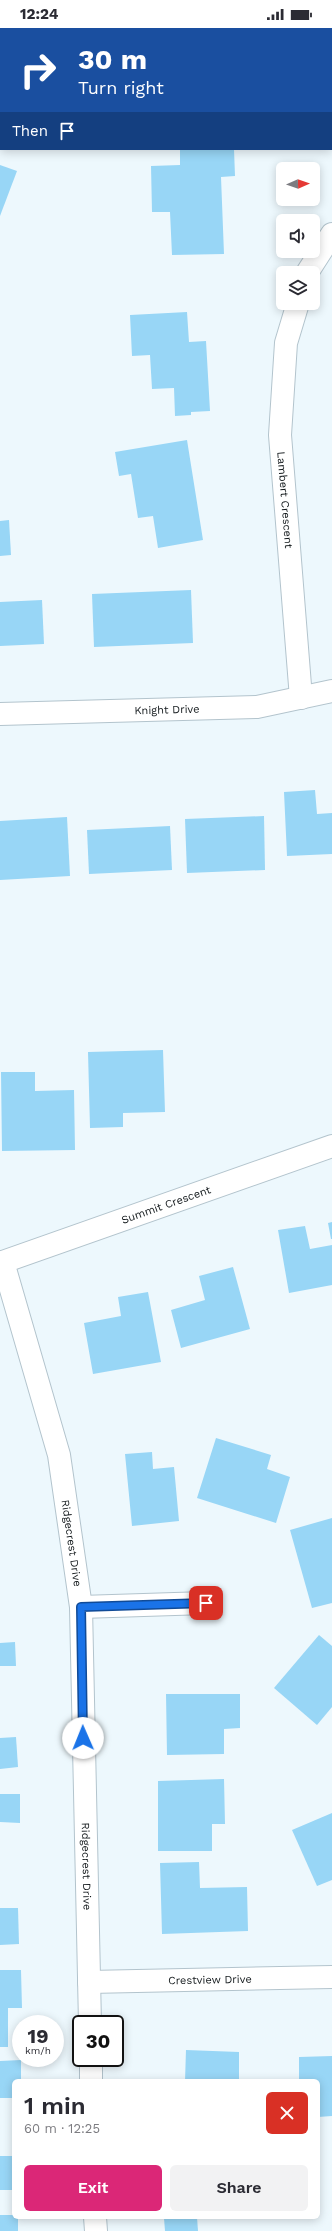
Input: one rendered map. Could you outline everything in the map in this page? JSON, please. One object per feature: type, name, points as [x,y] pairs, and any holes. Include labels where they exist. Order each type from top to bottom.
[{"type":"street","points":[[311,266],[332,234]]},
{"type":"street","name":"Lambert Crescent","points":[[296,310],[286,343],[280,435],[301,698]]},
{"type":"street","name":"Knight Drive","points":[[0,714],[257,707],[332,691]]},
{"type":"street","name":"Summit Crescent","points":[[2,1262],[332,1146]]},
{"type":"street","name":"Ridgecrest Drive","points":[[2,1262],[59,1455],[81,1607],[90,2015]]},
{"type":"street","points":[[81,1607],[206,1603]]},
{"type":"street","name":"Crestview Drive","points":[[88,1982],[332,1977]]},
{"type":"street","points":[[91,2067],[91,2079]]},
{"type":"street","points":[[95,2219],[96,2231]]},
{"type":"building","points":[[180,150],[234,150],[235,176],[221,177],[224,254],[172,255],[170,212],[152,212],[151,166],[180,165]]},
{"type":"building","points":[[0,165],[17,171],[0,216]]},
{"type":"building","points":[[187,312],[189,342],[206,341],[210,411],[191,412],[191,415],[175,416],[174,388],[152,389],[150,355],[132,356],[130,315]]},
{"type":"building","points":[[187,440],[203,540],[158,548],[153,516],[138,518],[131,474],[119,476],[115,452]]},
{"type":"building","points":[[9,520],[11,555],[0,556],[0,521]]},
{"type":"building","points":[[191,590],[193,643],[94,647],[92,594]]},
{"type":"building","points":[[42,600],[44,644],[0,646],[0,602]]},
{"type":"building","points":[[315,790],[317,814],[332,813],[332,854],[287,856],[284,792]]},
{"type":"building","points":[[264,816],[265,870],[187,873],[185,819]]},
{"type":"building","points":[[67,817],[70,876],[0,880],[0,821]]},
{"type":"building","points":[[170,826],[172,870],[89,874],[87,830]]},
{"type":"building","points":[[163,1050],[165,1112],[123,1113],[123,1127],[90,1128],[88,1052]]},
{"type":"building","points":[[1,1072],[35,1072],[35,1091],[74,1090],[75,1150],[2,1151]]},
{"type":"building","points":[[332,1222],[332,1239],[331,1239],[328,1223]]},
{"type":"building","points":[[305,1226],[310,1249],[332,1245],[332,1285],[289,1293],[278,1230]]},
{"type":"building","points":[[233,1267],[250,1329],[181,1348],[171,1310],[205,1300],[199,1276]]},
{"type":"building","points":[[148,1292],[161,1362],[93,1374],[84,1323],[121,1316],[118,1297]]},
{"type":"building","points":[[216,1438],[271,1455],[267,1469],[290,1477],[276,1523],[197,1498]]},
{"type":"building","points":[[152,1452],[153,1469],[174,1467],[179,1521],[132,1526],[125,1454]]},
{"type":"building","points":[[332,1518],[332,1603],[312,1608],[290,1530]]},
{"type":"building","points":[[319,1635],[332,1646],[332,1707],[317,1725],[274,1688]]},
{"type":"building","points":[[15,1642],[16,1666],[0,1666],[0,1643]]},
{"type":"building","points":[[166,1694],[240,1694],[240,1728],[224,1729],[224,1754],[167,1755]]},
{"type":"building","points":[[16,1737],[18,1767],[0,1769],[0,1738]]},
{"type":"building","points":[[224,1779],[225,1824],[212,1824],[212,1851],[158,1851],[158,1781]]},
{"type":"building","points":[[0,1794],[20,1794],[20,1823],[0,1822]]},
{"type":"building","points":[[332,1813],[332,1880],[317,1886],[292,1830]]},
{"type":"building","points":[[199,1862],[200,1888],[247,1887],[248,1931],[162,1934],[160,1863]]},
{"type":"building","points":[[0,1908],[18,1908],[19,1944],[0,1945]]},
{"type":"building","points":[[0,1970],[21,1970],[22,2008],[8,2008],[8,2047],[0,2047]]},
{"type":"building","points":[[186,2050],[239,2052],[239,2079],[185,2079]]},
{"type":"building","points":[[332,2056],[332,2116],[320,2117],[320,2079],[299,2079],[299,2057]]},
{"type":"building","points":[[12,2060],[12,2067],[21,2067],[21,2079],[12,2079],[12,2098],[0,2098],[0,2061]]},
{"type":"building","points":[[0,2156],[12,2156],[12,2190],[0,2190]]},
{"type":"building","points":[[0,2215],[12,2215],[12,2219],[18,2219],[18,2231],[0,2231]]},
{"type":"building","points":[[164,2219],[197,2219],[198,2231],[165,2231]]},
{"type":"route","points":[[83,1738],[81,1607],[206,1603]]}]
